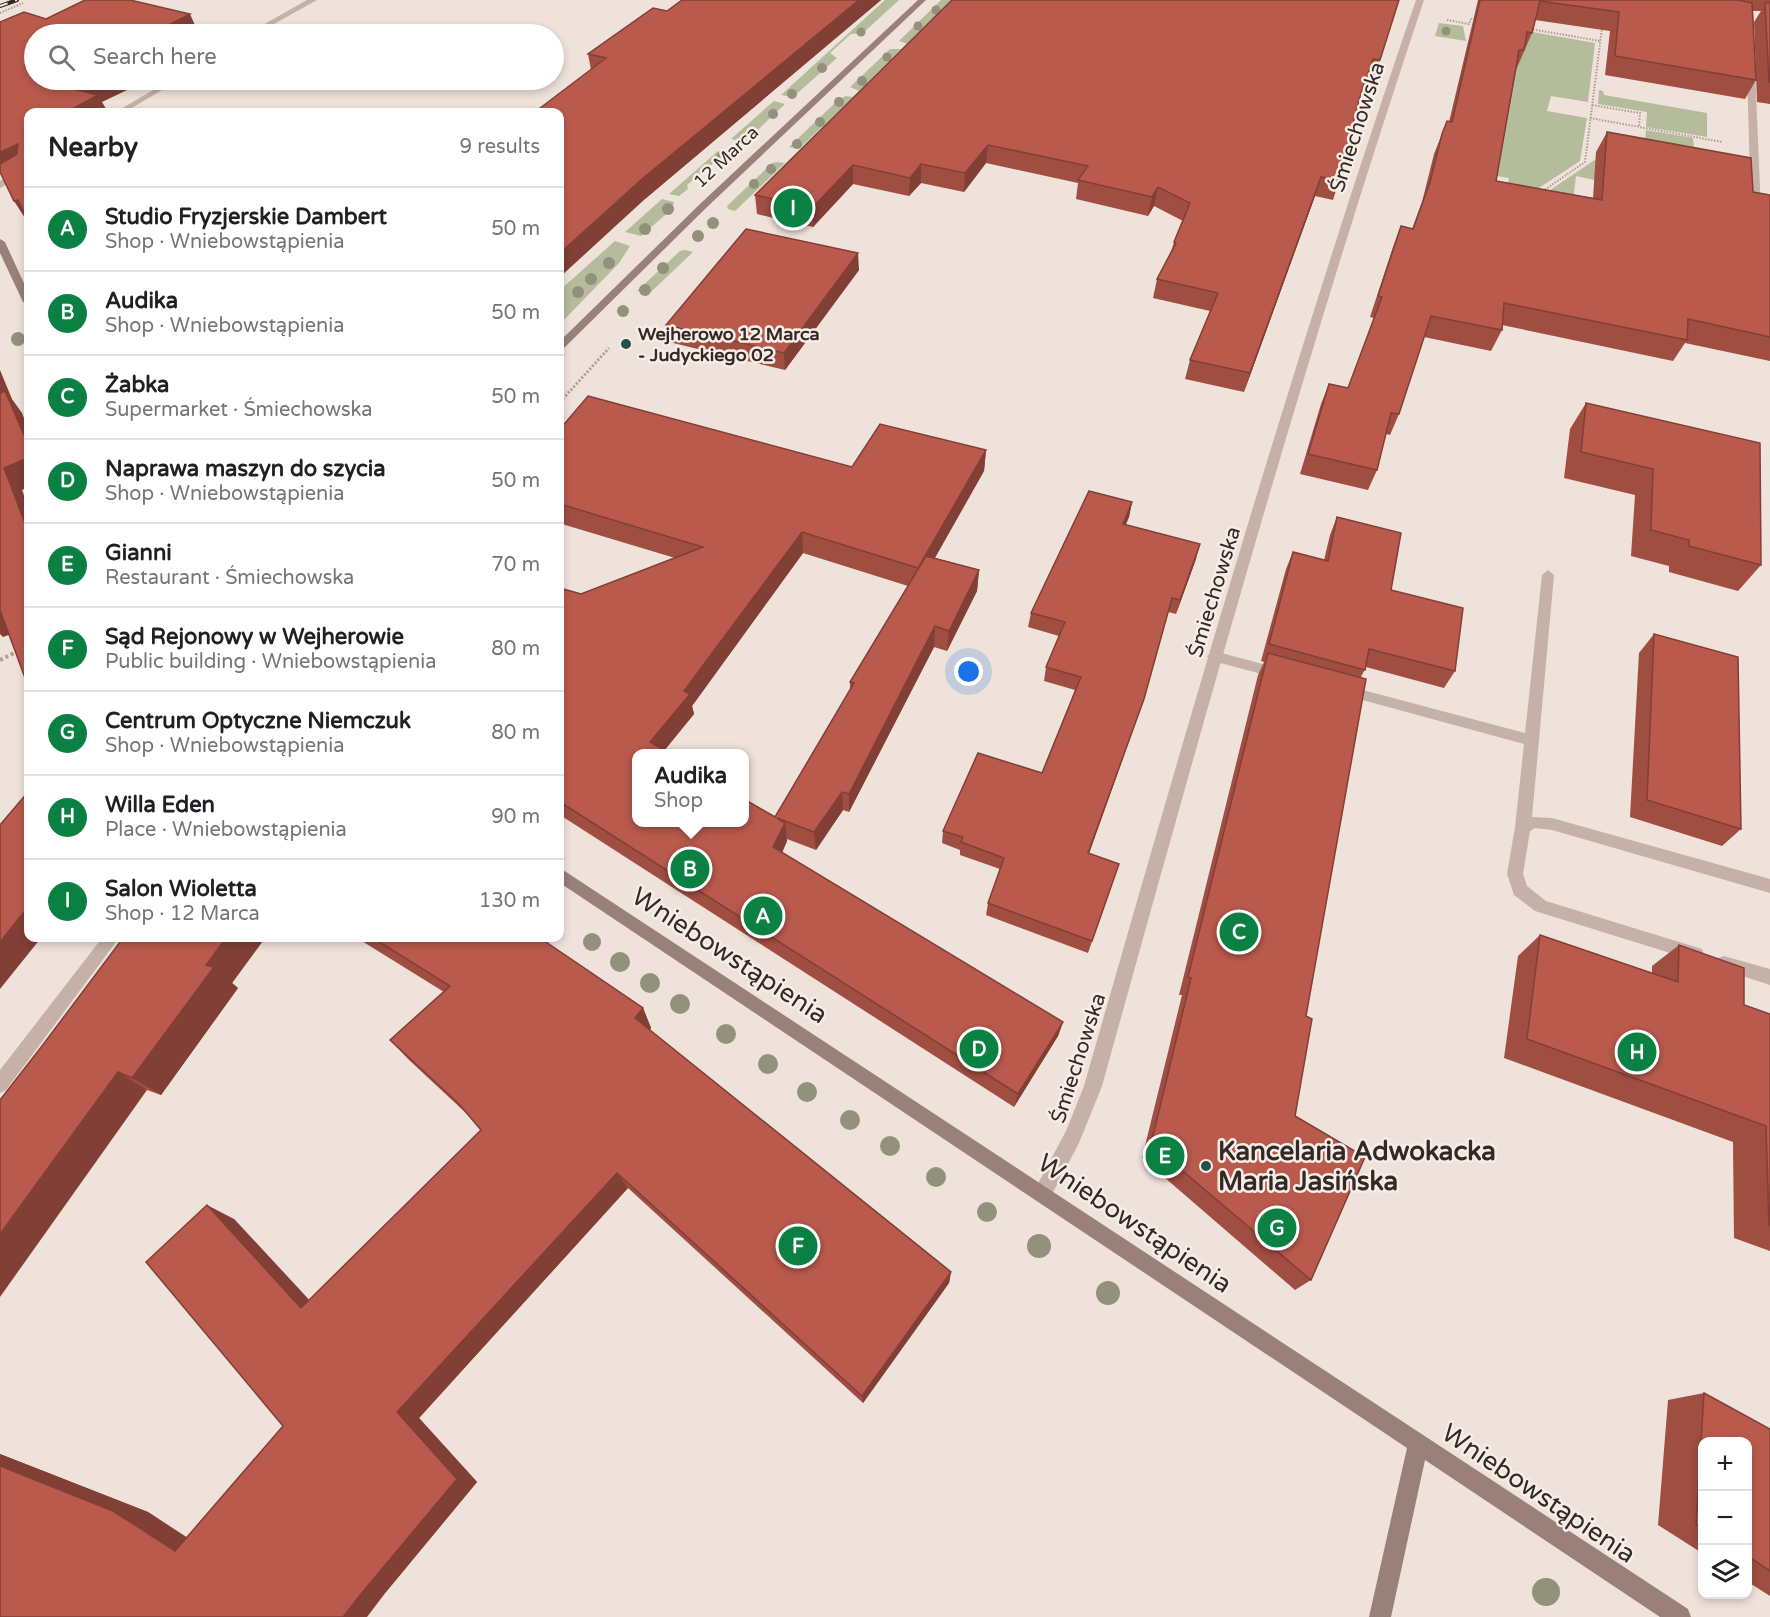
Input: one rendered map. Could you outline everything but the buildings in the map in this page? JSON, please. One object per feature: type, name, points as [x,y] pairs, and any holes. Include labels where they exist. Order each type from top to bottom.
[{"type":"street","points":[[269,24],[313,0]]},
{"type":"street","name":"12 Marca","points":[[564,342],[703,206],[922,0]]},
{"type":"street","name":"Śmiechowska","points":[[1042,1193],[1074,1137],[1092,1086],[1214,656],[1354,195],[1420,0]]},
{"type":"street","points":[[1751,63],[1756,211]]},
{"type":"street","points":[[127,108],[158,90]]},
{"type":"street","points":[[0,185],[24,170]]},
{"type":"street","points":[[0,242],[24,293]]},
{"type":"street","points":[[1548,575],[1523,827],[1515,874],[1520,890],[1541,906],[1770,977]]},
{"type":"street","points":[[1214,656],[1297,678]]},
{"type":"street","points":[[1330,687],[1532,740]]},
{"type":"street","points":[[1523,827],[1534,822],[1552,824],[1770,886]]},
{"type":"street","name":"Wniebowstąpienia","points":[[564,878],[1680,1617]]},
{"type":"street","points":[[0,1084],[108,942]]},
{"type":"street","points":[[1380,1617],[1418,1444]]},
{"type":"path","points":[[0,13],[23,3]]},
{"type":"path","points":[[1440,19],[1469,24],[1471,19],[1482,21]]},
{"type":"path","points":[[1539,193],[1585,162],[1603,19]]},
{"type":"path","points":[[1530,29],[1610,46]]},
{"type":"path","points":[[1598,57],[1609,59]]},
{"type":"path","points":[[1592,105],[1640,113],[1639,127]]},
{"type":"path","points":[[1590,118],[1716,141]]},
{"type":"path","points":[[0,660],[24,649]]},
{"type":"green space","points":[[885,0],[899,0],[863,33],[851,34],[830,53],[837,58],[793,97],[781,95]]},
{"type":"green space","points":[[941,0],[952,0],[907,44],[899,41]]},
{"type":"green space","points":[[1476,22],[1595,43],[1588,102],[1551,96],[1547,111],[1587,118],[1580,161],[1504,211],[1509,178],[1479,173]]},
{"type":"green space","points":[[1439,23],[1463,26],[1466,41],[1435,36]]},
{"type":"green space","points":[[890,49],[901,49],[859,91],[850,87]]},
{"type":"green space","points":[[1599,90],[1603,91],[1604,95],[1707,113],[1707,137],[1646,127],[1647,112],[1598,104]]},
{"type":"green space","points":[[846,96],[853,97],[799,149],[789,147],[838,100]]},
{"type":"green space","points":[[774,101],[785,104],[745,142],[731,139]]},
{"type":"green space","points":[[1646,130],[1693,138],[1694,148],[1645,139]]},
{"type":"green space","points":[[718,151],[734,154],[715,162],[687,185],[688,189],[679,196],[669,194]]},
{"type":"green space","points":[[1596,159],[1740,212],[1576,176],[1570,226],[1525,207]]},
{"type":"green space","points":[[772,163],[785,163],[735,211],[728,209],[727,206]]},
{"type":"green space","points":[[662,199],[674,202],[672,209],[641,236],[625,232]]},
{"type":"green space","points":[[615,241],[630,246],[619,263],[564,320],[564,286]]},
{"type":"green space","points":[[680,251],[693,252],[651,292],[637,291]]},
{"type":"railway","points":[[0,6],[17,0]]},
{"type":"place","name":"Salon Wioletta","points":[[793,208]]},
{"type":"place","name":"Wejherowo 12 Marca - Judyckiego 02","points":[[626,344]]},
{"type":"place","name":"Audika","points":[[690,869]]},
{"type":"place","name":"Studio Fryzjerskie Dambert","points":[[763,916]]},
{"type":"place","name":"Żabka","points":[[1239,932]]},
{"type":"place","name":"Naprawa maszyn do szycia","points":[[979,1049]]},
{"type":"place","name":"Willa Eden","points":[[1637,1052]]},
{"type":"place","name":"Gianni","points":[[1165,1156]]},
{"type":"place","name":"Kancelaria Adwokacka Maria Jasińska","points":[[1206,1166]]},
{"type":"place","name":"Centrum Optyczne Niemczuk","points":[[1277,1228]]},
{"type":"place","name":"Sąd Rejonowy w Wejherowie","points":[[798,1246]]}]
